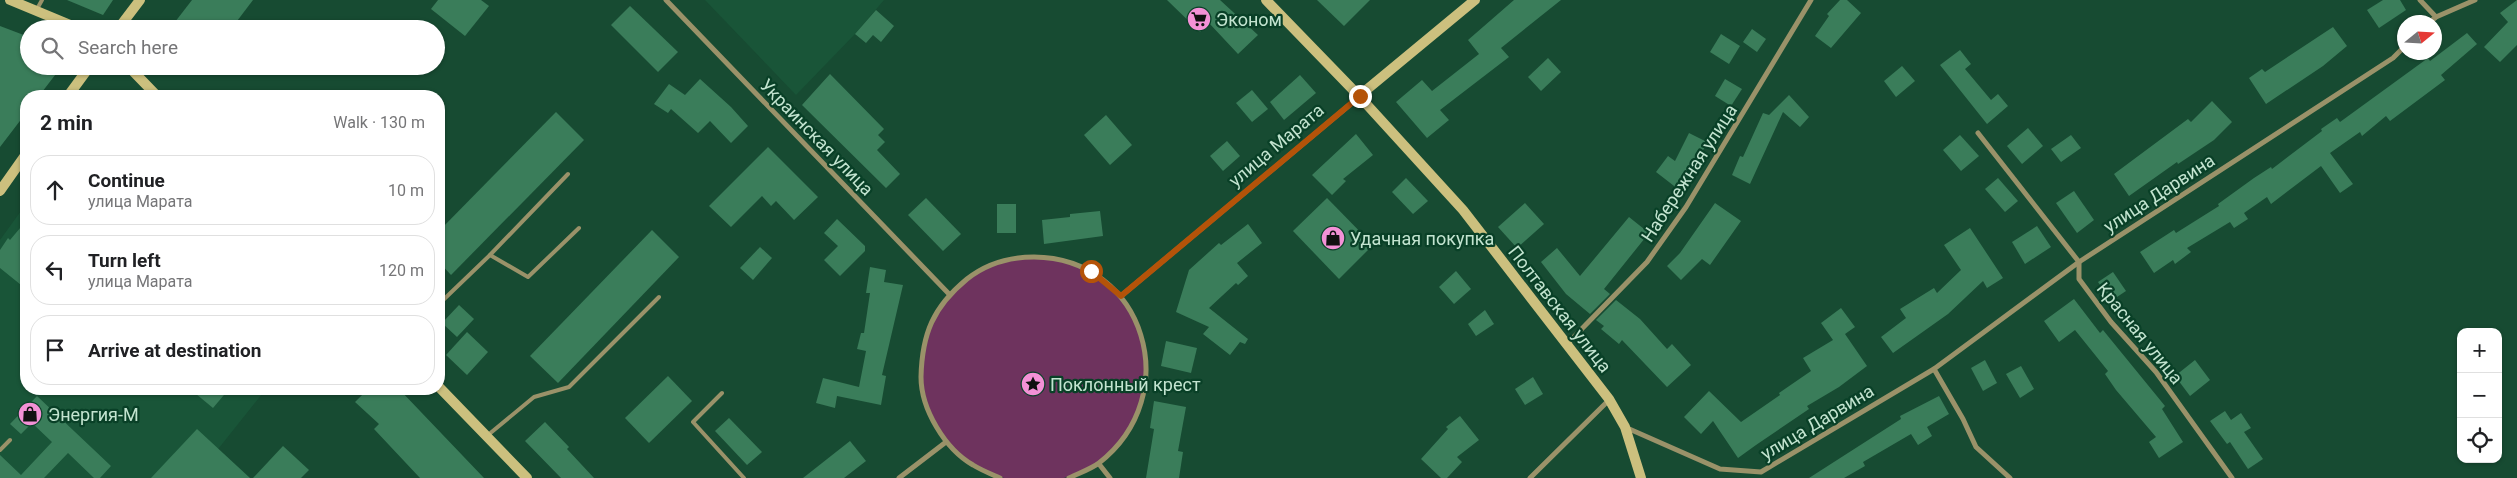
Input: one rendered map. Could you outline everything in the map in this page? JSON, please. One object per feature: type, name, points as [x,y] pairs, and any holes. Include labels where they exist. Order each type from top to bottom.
[{"type":"street","points":[[10,0],[58,20]]},
{"type":"street","points":[[125,20],[140,0]]},
{"type":"street","name":"Украинская улица","points":[[666,0],[949,294]]},
{"type":"street","name":"Полтавская улица","points":[[1266,0],[1360,96],[1463,210],[1609,400],[1625,427],[1641,478]]},
{"type":"street","name":"улица Марата","points":[[1121,296],[1475,0]]},
{"type":"street","name":"Набережная улица","points":[[1567,344],[1648,262],[1686,207],[1811,0]]},
{"type":"street","points":[[2420,0],[2435,15]]},
{"type":"street","points":[[2438,15],[2475,0]]},
{"type":"street","name":"улица Дарвина","points":[[1625,427],[1720,469],[1761,472],[1934,369],[2079,262],[2397,54]]},
{"type":"street","points":[[72,90],[83,75]]},
{"type":"street","points":[[137,75],[151,90]]},
{"type":"street","name":"Красная улица","points":[[1978,133],[2079,262],[2079,279],[2111,322],[2156,372],[2232,478]]},
{"type":"street","points":[[0,191],[20,163]]},
{"type":"street","points":[[1000,478],[971,464],[946,442],[929,414],[921,383],[922,351],[931,320],[949,294],[979,270],[1016,257],[1055,258],[1091,271],[1121,296],[1140,329],[1148,366],[1143,404],[1126,437],[1098,464],[1069,478]]},
{"type":"street","points":[[1934,369],[1963,419],[1976,447],[2010,478]]},
{"type":"street","points":[[445,393],[527,478]]},
{"type":"street","points":[[1530,478],[1609,400]]},
{"type":"street","points":[[899,478],[946,442]]},
{"type":"street","points":[[1098,464],[1110,478]]},
{"type":"lane","points":[[36,11],[42,0]]},
{"type":"lane","points":[[445,298],[490,255],[568,174]]},
{"type":"lane","points":[[490,255],[528,277],[579,228]]},
{"type":"lane","points":[[486,436],[534,397],[569,387],[659,297]]},
{"type":"lane","points":[[722,393],[694,422],[744,478]]},
{"type":"lane","points":[[0,450],[10,440]]},
{"type":"shaded area","points":[[705,0],[884,0],[855,34],[796,95]]},
{"type":"shaded area","points":[[20,212],[20,395],[261,395],[195,478],[0,478],[0,240]]},
{"type":"shaded area","points":[[1034,256],[1067,261],[1077,265],[1097,275],[1114,289],[1128,306],[1138,326],[1146,358],[1146,380],[1142,402],[1128,432],[1114,449],[1097,463],[1067,477],[1056,479],[1012,479],[1001,477],[971,463],[954,449],[940,432],[926,402],[921,369],[926,336],[930,326],[940,306],[954,289],[971,275],[991,265],[1001,261]]},
{"type":"building","points":[[67,0],[113,0],[103,15]]},
{"type":"building","points":[[192,0],[253,0],[238,20],[177,20]]},
{"type":"building","points":[[438,0],[481,0],[489,6],[465,36],[431,9]]},
{"type":"building","points":[[1167,0],[1220,0],[1258,35],[1238,54],[1209,23],[1200,32]]},
{"type":"building","points":[[1317,0],[1370,0],[1344,26]]},
{"type":"building","points":[[1514,0],[1561,0],[1501,48],[1509,57],[1440,110],[1449,120],[1427,138],[1396,102],[1422,80],[1432,91],[1479,54],[1468,40]]},
{"type":"building","points":[[1840,0],[1847,0],[1861,13],[1831,48],[1815,36],[1829,16],[1827,14]]},
{"type":"building","points":[[2383,0],[2400,0],[2406,10],[2379,28],[2367,10]]},
{"type":"building","points":[[2517,0],[2517,45],[2500,62],[2484,47],[2508,22],[2500,13]]},
{"type":"building","points":[[630,6],[678,52],[658,72],[611,25]]},
{"type":"building","points":[[876,10],[894,26],[881,42],[873,35],[866,43],[855,34]]},
{"type":"building","points":[[0,26],[20,34],[20,75],[55,75],[44,90],[20,90],[20,121],[0,147]]},
{"type":"building","points":[[2333,27],[2347,46],[2323,66],[2266,104],[2249,78],[2262,69],[2265,72]]},
{"type":"building","points":[[1752,29],[1766,39],[1757,52],[1743,42]]},
{"type":"building","points":[[2467,33],[2477,44],[2441,75],[2445,80],[2390,121],[2386,116],[2362,136],[2360,132],[2330,153],[2353,184],[2340,193],[2321,166],[2271,204],[2267,197],[2244,213],[2248,219],[2234,228],[2230,222],[2187,248],[2191,252],[2175,264],[2173,260],[2154,273],[2140,252],[2174,230],[2176,233],[2219,206],[2218,204],[2254,178],[2271,167],[2272,169],[2322,131],[2321,129],[2337,118],[2340,122],[2425,60],[2442,60],[2442,52]]},
{"type":"building","points":[[1721,34],[1740,46],[1729,64],[1710,52]]},
{"type":"building","points":[[1960,50],[1971,64],[1965,69],[1991,100],[1998,94],[2008,106],[1987,124],[1940,65]]},
{"type":"building","points":[[1548,58],[1561,72],[1541,91],[1528,77]]},
{"type":"building","points":[[1902,66],[1915,81],[1896,97],[1884,81]]},
{"type":"building","points":[[830,74],[884,129],[878,135],[885,142],[877,150],[900,174],[886,188],[802,105]]},
{"type":"building","points":[[1300,75],[1316,93],[1284,120],[1270,102]]},
{"type":"building","points":[[700,79],[731,107],[748,126],[731,143],[710,121],[698,133],[671,109],[668,113],[654,104],[669,84],[685,95]]},
{"type":"building","points":[[1725,79],[1742,89],[1731,106],[1715,96]]},
{"type":"building","points":[[1252,90],[1268,109],[1252,122],[1236,103]]},
{"type":"building","points":[[1789,95],[1809,117],[1800,127],[1783,112],[1750,184],[1732,175],[1740,156],[1743,157],[1763,113],[1769,115]]},
{"type":"building","points":[[2212,101],[2232,122],[2214,140],[2178,164],[2177,162],[2129,196],[2114,174],[2188,119],[2191,122]]},
{"type":"building","points":[[556,112],[584,140],[451,275],[445,268],[445,225]]},
{"type":"building","points":[[1106,115],[1132,145],[1110,165],[1084,135]]},
{"type":"building","points":[[2028,128],[2043,146],[2022,164],[2007,146]]},
{"type":"building","points":[[1689,133],[1707,142],[1694,169],[1678,189],[1656,172],[1668,156],[1675,161]]},
{"type":"building","points":[[1356,134],[1373,155],[1343,179],[1346,181],[1332,195],[1312,175]]},
{"type":"building","points":[[1960,135],[1979,156],[1961,171],[1943,150]]},
{"type":"building","points":[[2071,135],[2081,148],[2061,162],[2051,149]]},
{"type":"building","points":[[1227,141],[1240,156],[1223,171],[1210,156]]},
{"type":"building","points":[[768,147],[818,197],[794,220],[776,201],[771,206],[762,196],[731,227],[709,206]]},
{"type":"building","points":[[1406,178],[1428,201],[1413,214],[1392,192]]},
{"type":"building","points":[[1998,178],[2018,201],[2005,212],[1985,189]]},
{"type":"building","points":[[2074,191],[2094,220],[2077,233],[2056,203]]},
{"type":"building","points":[[926,198],[961,234],[943,251],[908,215]]},
{"type":"building","name":"Удачная покупка","points":[[1327,198],[1373,245],[1339,279],[1293,231]]},
{"type":"building","points":[[1525,203],[1544,224],[1517,248],[1498,227]]},
{"type":"building","points":[[1715,203],[1741,221],[1710,265],[1702,259],[1681,280],[1667,266],[1680,253]]},
{"type":"building","points":[[997,204],[1016,204],[1016,233],[997,233]]},
{"type":"building","points":[[1100,211],[1103,236],[1044,244],[1042,220],[1070,217],[1070,214]]},
{"type":"building","points":[[1629,217],[1649,233],[1604,289],[1610,294],[1590,314],[1566,294],[1541,262],[1557,248],[1580,276]]},
{"type":"building","points":[[837,219],[865,246],[865,251],[840,276],[824,260],[838,246],[824,233]]},
{"type":"building","points":[[1248,224],[1262,243],[1237,263],[1248,276],[1238,285],[1236,283],[1209,308],[1248,339],[1245,344],[1240,342],[1230,355],[1203,334],[1209,327],[1176,312],[1189,270],[1219,243],[1221,245]]},
{"type":"building","points":[[2037,226],[2051,247],[2025,264],[2012,242]]},
{"type":"building","points":[[20,228],[20,284],[0,268],[0,250],[8,238],[10,240]]},
{"type":"building","points":[[1970,228],[2003,278],[1987,288],[1983,281],[1948,314],[1893,353],[1881,337],[1906,318],[1900,309],[1934,288],[1937,293],[1961,270],[1944,245]]},
{"type":"building","points":[[652,230],[679,257],[558,383],[530,356]]},
{"type":"building","points":[[760,247],[772,258],[753,280],[740,268]]},
{"type":"building","points":[[870,267],[886,270],[884,282],[903,285],[882,375],[886,376],[881,405],[837,396],[835,408],[816,403],[823,378],[859,387],[866,351],[857,349],[861,333],[864,333],[870,293],[866,293]]},
{"type":"building","points":[[1456,271],[1471,289],[1454,304],[1439,287]]},
{"type":"building","points":[[2113,272],[2126,291],[2111,301],[2098,282]]},
{"type":"building","points":[[2074,299],[2100,333],[2103,330],[2165,406],[2162,409],[2183,442],[2159,458],[2149,442],[2156,437],[2116,390],[2105,374],[2108,371],[2075,330],[2059,342],[2044,321]]},
{"type":"building","points":[[1616,300],[1640,319],[1667,349],[1672,344],[1691,365],[1667,387],[1622,340],[1619,344],[1601,329],[1604,326],[1596,320]]},
{"type":"building","points":[[459,305],[474,319],[457,337],[445,326],[445,320]]},
{"type":"building","points":[[1841,308],[1855,327],[1845,334],[1867,366],[1839,387],[1807,406],[1809,409],[1738,458],[1713,421],[1701,434],[1684,417],[1709,391],[1741,422],[1780,395],[1779,393],[1811,371],[1803,358],[1833,340],[1821,323]]},
{"type":"building","points":[[1485,310],[1494,324],[1476,336],[1468,324]]},
{"type":"building","points":[[467,332],[488,352],[467,375],[446,355]]},
{"type":"building","points":[[1166,341],[1197,348],[1191,373],[1161,366]]},
{"type":"building","points":[[1985,360],[1997,383],[1983,391],[1971,368]]},
{"type":"building","points":[[2195,360],[2210,380],[2190,396],[2175,376]]},
{"type":"building","points":[[2021,366],[2034,389],[2020,398],[2006,374]]},
{"type":"building","points":[[668,376],[692,401],[649,443],[625,418]]},
{"type":"building","points":[[1533,377],[1543,394],[1525,405],[1515,389]]},
{"type":"building","points":[[197,395],[224,395],[213,408]]},
{"type":"building","points":[[362,395],[405,395],[484,478],[420,478],[374,429],[379,424],[355,402]]},
{"type":"building","points":[[37,396],[111,466],[100,478],[94,478],[68,453],[44,478],[0,478],[0,455],[21,475],[52,442],[32,423],[21,434],[10,424]]},
{"type":"building","points":[[1939,396],[1949,414],[1927,427],[1932,436],[1918,445],[1911,434],[1863,462],[1865,466],[1844,478],[1809,478],[1901,419],[1900,416]]},
{"type":"building","points":[[1154,401],[1186,407],[1178,451],[1183,452],[1179,478],[1146,478],[1154,429],[1150,428]]},
{"type":"building","points":[[2225,411],[2231,420],[2241,413],[2251,428],[2244,432],[2263,459],[2248,469],[2230,442],[2227,444],[2210,421]]},
{"type":"building","points":[[1460,416],[1479,440],[1457,457],[1462,462],[1447,478],[1441,478],[1421,459],[1448,429],[1446,427]]},
{"type":"building","points":[[729,418],[762,452],[747,465],[715,431]]},
{"type":"building","points":[[545,422],[569,447],[567,449],[594,478],[561,478],[525,441]]},
{"type":"building","points":[[197,429],[250,478],[151,478]]},
{"type":"building","points":[[850,441],[866,461],[844,478],[803,478]]},
{"type":"building","points":[[283,446],[309,470],[301,478],[253,478]]},
{"type":"place","name":"Эконом","points":[[1199,19]]},
{"type":"place","name":"Удачная покупка","points":[[1333,238]]},
{"type":"place","name":"Поклонный крест","points":[[1033,384]]},
{"type":"place","name":"Энергия-М","points":[[30,414]]},
{"type":"route","points":[[1091,271],[1121,296],[1360,96]]}]
